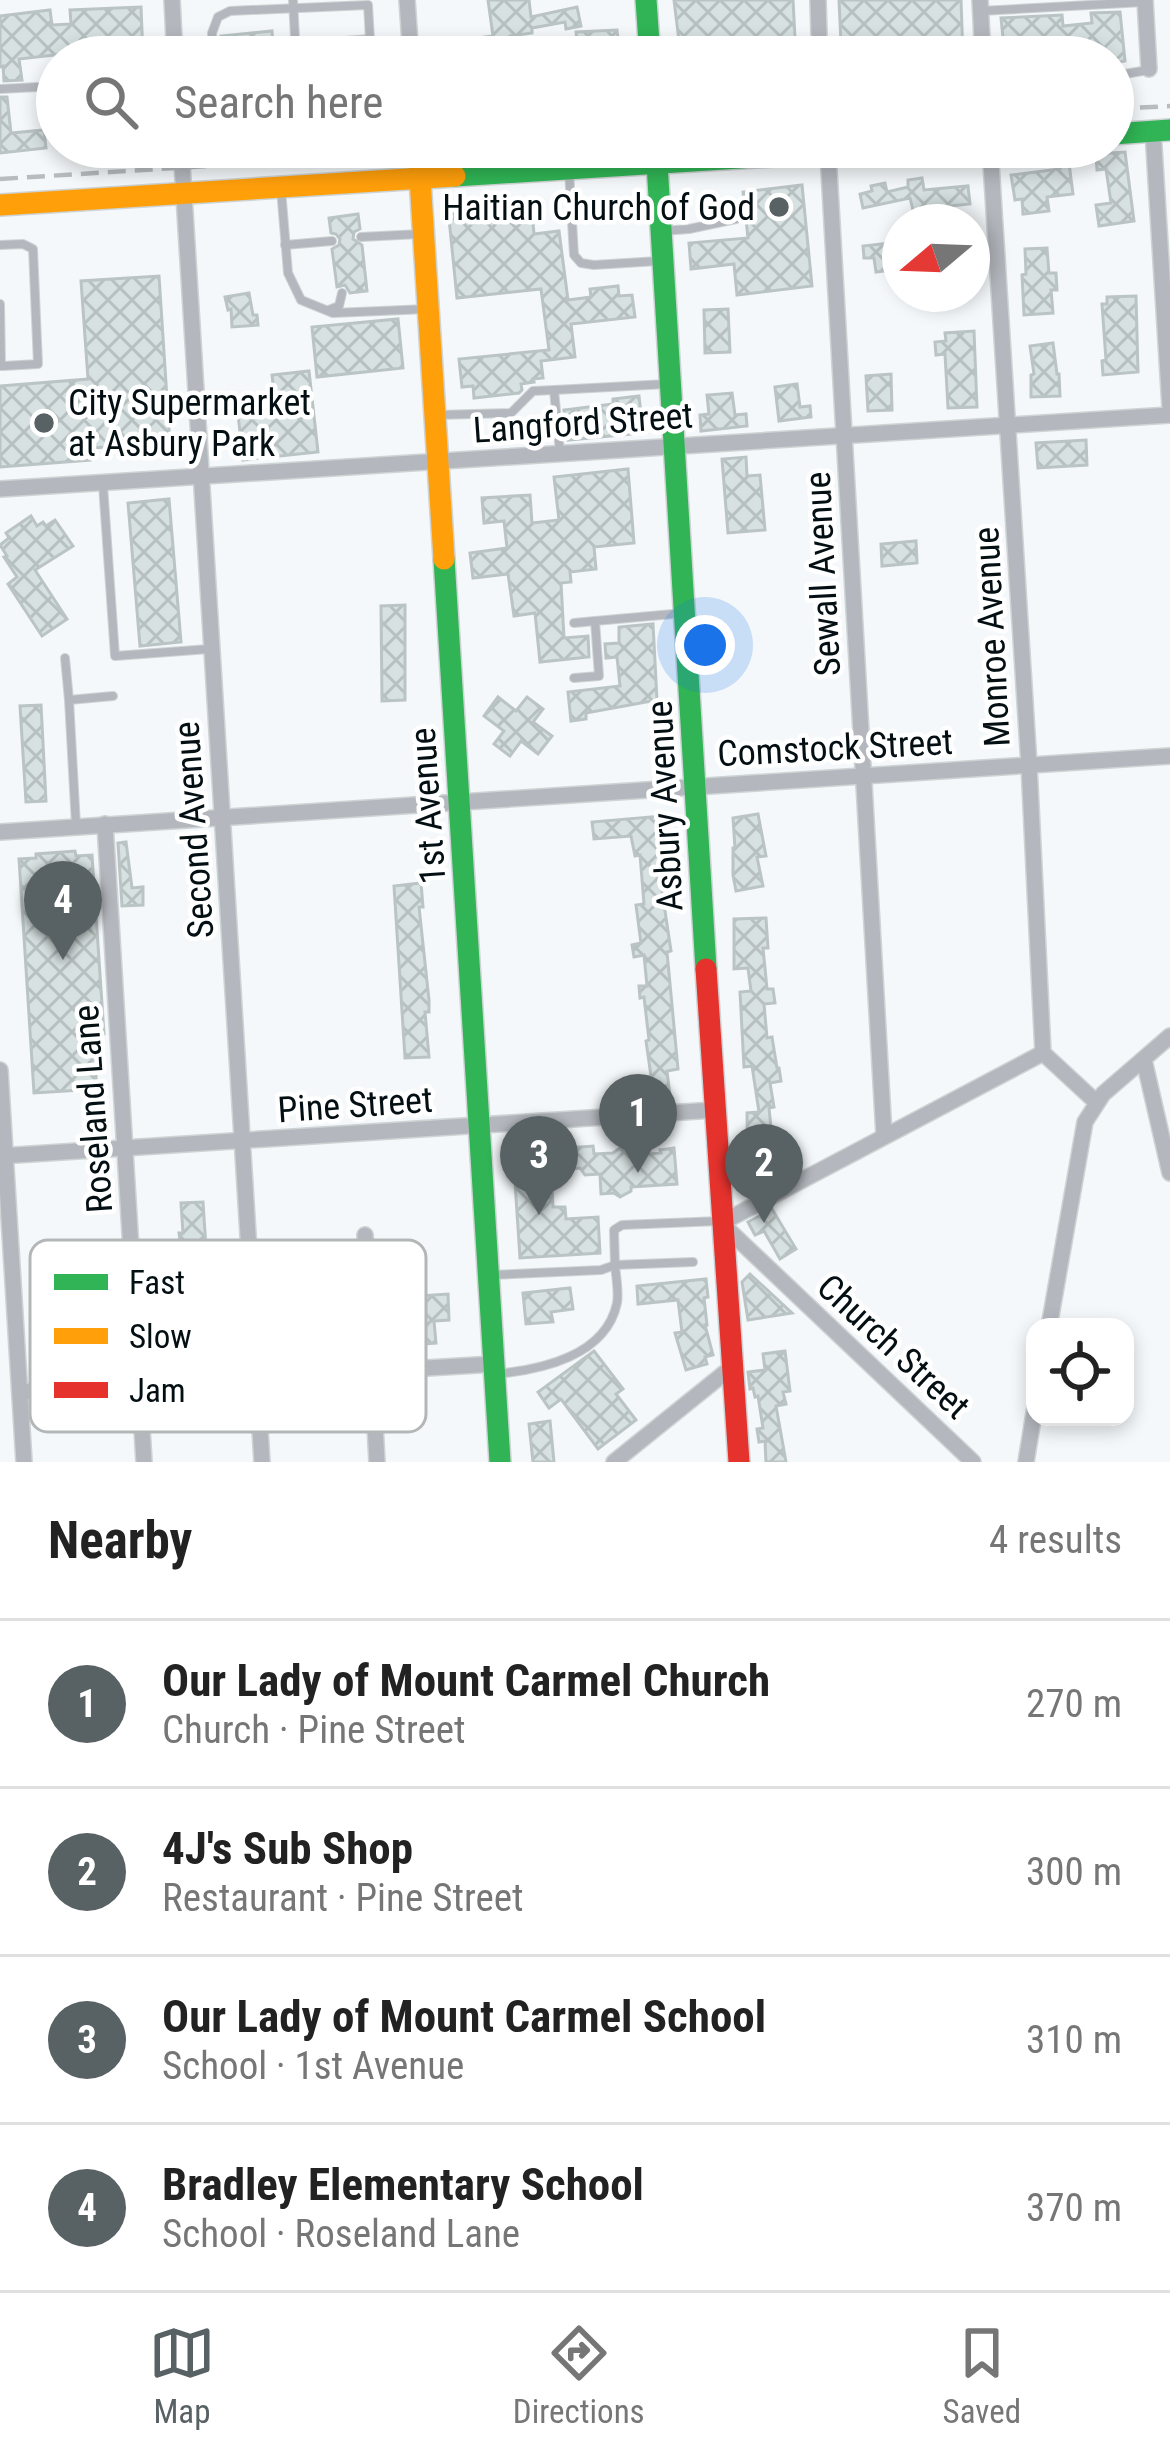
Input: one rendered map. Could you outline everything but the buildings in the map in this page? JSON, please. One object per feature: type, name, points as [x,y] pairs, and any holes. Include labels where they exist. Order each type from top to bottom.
[{"type":"street","points":[[172,0],[175,36]]},
{"type":"street","points":[[407,0],[410,36]]},
{"type":"street","points":[[646,0],[649,36]]},
{"type":"street","points":[[818,0],[820,34]]},
{"type":"street","points":[[1145,1],[1149,69]]},
{"type":"street","points":[[980,6],[982,36]]},
{"type":"street","points":[[1161,130],[1170,411]]},
{"type":"street","name":"Second Avenue","points":[[182,168],[248,1240]]},
{"type":"street","name":"1st Avenue","points":[[419,168],[500,1462]]},
{"type":"street","points":[[0,206],[581,168]]},
{"type":"street","name":"Asbury Avenue","points":[[657,168],[739,1462]]},
{"type":"street","name":"Sewall Avenue","points":[[829,168],[884,1135]]},
{"type":"street","name":"Monroe Avenue","points":[[991,168],[1043,1053]]},
{"type":"street","name":"Langford Street","points":[[0,489],[1170,411]]},
{"type":"street","name":"Comstock Street","points":[[0,832],[1170,756]]},
{"type":"street","name":"Roseland Lane","points":[[105,824],[130,1240]]},
{"type":"street","points":[[1050,1318],[1082,1133],[1096,1102],[1170,1036]]},
{"type":"street","points":[[721,1222],[1043,1053],[1096,1102]]},
{"type":"street","points":[[1144,1060],[1170,1173]]},
{"type":"street","points":[[0,1070],[24,1462]]},
{"type":"street","name":"Pine Street","points":[[3,1156],[715,1110]]},
{"type":"street","name":"Church Street","points":[[721,1222],[973,1462]]},
{"type":"street","points":[[365,1235],[365,1240]]},
{"type":"street","points":[[614,1462],[732,1367]]},
{"type":"street","points":[[426,1370],[495,1369]]},
{"type":"street","points":[[20,1392],[30,1391]]},
{"type":"street","points":[[1026,1462],[1032,1426]]},
{"type":"street","name":"Roseland Lane","points":[[142,1432],[144,1462]]},
{"type":"street","name":"Second Avenue","points":[[260,1432],[262,1462]]},
{"type":"street","points":[[375,1432],[376,1462]]},
{"type":"lane","points":[[980,6],[1145,1]]},
{"type":"lane","points":[[212,36],[218,17],[230,11],[293,4],[368,5],[370,36]]},
{"type":"lane","points":[[293,4],[295,36]]},
{"type":"lane","points":[[1134,72],[1149,69]]},
{"type":"lane","points":[[0,89],[36,87]]},
{"type":"lane","points":[[569,170],[574,255],[581,262],[663,261]]},
{"type":"lane","points":[[281,188],[288,273],[301,300],[328,311],[429,309]]},
{"type":"lane","points":[[661,231],[736,219]]},
{"type":"lane","points":[[361,237],[424,233]]},
{"type":"lane","points":[[285,245],[332,241]]},
{"type":"lane","points":[[0,245],[23,244],[33,250],[38,364],[2,366],[0,304]]},
{"type":"lane","points":[[328,311],[339,306],[342,293]]},
{"type":"lane","points":[[435,415],[511,413],[533,391],[670,383]]},
{"type":"lane","points":[[554,390],[560,455]]},
{"type":"lane","points":[[103,483],[115,656],[212,649]]},
{"type":"lane","points":[[574,623],[685,613]]},
{"type":"lane","points":[[574,678],[599,676],[595,621]]},
{"type":"lane","points":[[65,658],[76,826]]},
{"type":"lane","points":[[69,700],[113,696]]},
{"type":"lane","points":[[495,1369],[539,1370],[603,1336],[617,1301],[614,1230],[622,1225],[721,1222]]},
{"type":"lane","points":[[488,1275],[583,1273],[615,1265],[693,1262]]},
{"type":"railway","points":[[1134,108],[1170,106]]},
{"type":"railway","points":[[0,179],[176,168]]},
{"type":"traffic: fast","points":[[646,0],[649,36]]},
{"type":"traffic: fast","points":[[1134,133],[1170,130]]},
{"type":"traffic: fast","points":[[455,176],[582,168]]},
{"type":"traffic: fast","points":[[657,168],[706,969]]},
{"type":"traffic: fast","points":[[444,559],[500,1462]]},
{"type":"traffic: slow","points":[[419,168],[444,559]]},
{"type":"traffic: slow","points":[[0,205],[455,176]]},
{"type":"traffic: jam","points":[[706,969],[739,1462]]},
{"type":"place","name":"Haitian Church of God","points":[[779,207]]},
{"type":"place","name":"City Supermarket at Asbury Park","points":[[44,423]]},
{"type":"place","name":"Bradley Elementary School","points":[[63,960]]},
{"type":"place","name":"Our Lady of Mount Carmel Church","points":[[638,1173]]},
{"type":"place","name":"Our Lady of Mount Carmel School","points":[[539,1215]]},
{"type":"place","name":"4J's Sub Shop","points":[[764,1223]]}]
